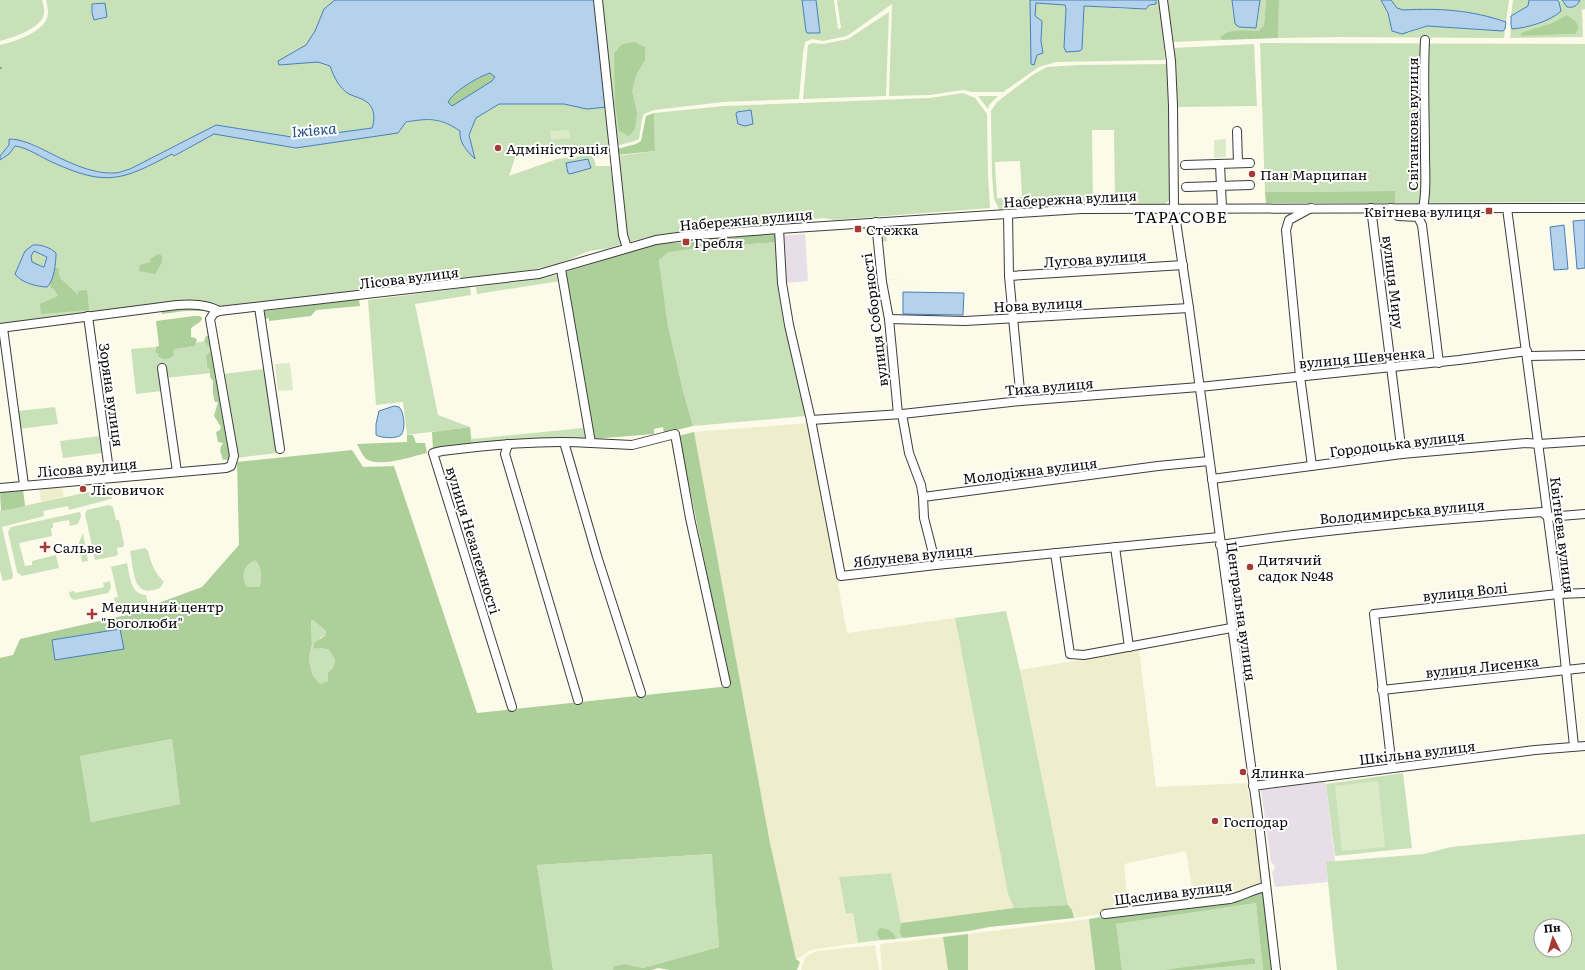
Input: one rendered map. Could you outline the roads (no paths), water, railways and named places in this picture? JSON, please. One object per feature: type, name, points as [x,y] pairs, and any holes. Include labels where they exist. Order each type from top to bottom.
[{"type":"street","points":[[598,0],[623,235],[627,248]]},
{"type":"street","name":"Центральна вулиця","points":[[1163,0],[1169,46],[1173,106],[1174,208],[1212,479],[1276,970]]},
{"type":"street","name":"Світанкова вулиця","points":[[1423,208],[1425,192],[1425,116],[1423,81],[1425,40]]},
{"type":"street","points":[[1237,131],[1238,163]]},
{"type":"street","points":[[1185,165],[1250,163]]},
{"type":"street","points":[[1220,164],[1222,208]]},
{"type":"street","points":[[1186,187],[1250,185]]},
{"type":"street","points":[[1312,208],[1289,220],[1286,230],[1300,376],[1312,466]]},
{"type":"street","name":"вулиця Миру","points":[[1371,208],[1402,454]]},
{"type":"street","points":[[1391,208],[1398,216],[1418,218],[1422,225],[1439,363]]},
{"type":"street","name":"Квітнева вулиця","points":[[1508,208],[1528,353],[1538,444],[1558,594],[1574,746]]},
{"type":"street","name":"Набережна вулиця","points":[[561,269],[656,240],[685,236],[1081,209],[1585,208]]},
{"type":"street","points":[[1008,214],[1009,276],[1021,401]]},
{"type":"street","name":"вулиця Соборності","points":[[876,222],[882,282],[889,319],[900,414]]},
{"type":"street","name":"Яблунева вулиця","points":[[779,229],[782,283],[789,325],[811,420],[841,576],[1115,547],[1220,541]]},
{"type":"street","name":"Лугова вулиця","points":[[1009,276],[1183,265]]},
{"type":"street","points":[[561,269],[591,443]]},
{"type":"street","name":"Лісова вулиця","points":[[0,488],[226,468],[231,466],[233,460],[210,319],[219,311],[539,274],[561,269]]},
{"type":"street","points":[[24,485],[1,328],[188,304],[211,307],[219,311]]},
{"type":"street","points":[[259,307],[280,449]]},
{"type":"street","name":"Нова вулиця","points":[[889,319],[965,321],[1189,308]]},
{"type":"street","name":"Зоряна вулиця","points":[[88,316],[110,478]]},
{"type":"street","name":"вулиця Шевченка","points":[[1199,387],[1528,353],[1585,355]]},
{"type":"street","points":[[162,368],[177,472]]},
{"type":"street","name":"Тиха вулиця","points":[[811,420],[900,414],[1021,401],[1199,387]]},
{"type":"street","points":[[900,414],[909,453],[921,485],[924,518],[936,565]]},
{"type":"street","name":"вулиця Незалежності","points":[[512,707],[433,453],[508,444],[564,442],[632,445],[675,434],[692,525],[726,683]]},
{"type":"street","name":"Городоцька вулиця","points":[[1212,479],[1402,454],[1527,443],[1538,444],[1585,441]]},
{"type":"street","points":[[564,442],[597,556],[641,693]]},
{"type":"street","points":[[508,444],[505,454],[578,700]]},
{"type":"street","name":"Молодіжна вулиця","points":[[923,497],[1158,466],[1209,461]]},
{"type":"street","name":"Володимирська вулиця","points":[[1220,541],[1542,512],[1548,517],[1585,514]]},
{"type":"street","points":[[1115,547],[1129,647]]},
{"type":"street","points":[[1055,553],[1070,654],[1084,655],[1231,628]]},
{"type":"street","name":"вулиця Волі","points":[[1382,690],[1374,614],[1585,592]]},
{"type":"street","name":"вулиця Лисенка","points":[[1382,690],[1585,668]]},
{"type":"street","points":[[1382,690],[1392,768]]},
{"type":"street","name":"Шкільна вулиця","points":[[1253,786],[1574,746],[1585,746]]},
{"type":"street","name":"Щаслива вулиця","points":[[1105,914],[1230,899],[1266,887]]},
{"type":"water","points":[[335,0],[595,0],[607,107],[587,109],[564,104],[499,104],[476,118],[469,135],[475,159],[466,150],[462,143],[460,131],[441,121],[421,120],[406,122],[398,133],[296,148],[214,134],[174,156],[172,154],[140,170],[127,175],[114,177],[102,178],[72,171],[30,151],[15,146],[9,154],[0,160],[0,156],[9,145],[9,139],[14,139],[32,144],[87,169],[106,173],[117,173],[130,169],[216,125],[298,138],[372,128],[374,114],[372,107],[363,99],[349,94],[342,89],[330,66],[318,62],[279,65],[278,61],[306,45],[315,31],[324,9]],"holes":[[[490,73],[495,77],[492,81],[452,106],[448,102],[455,93],[479,78]]]},
{"type":"water","points":[[802,0],[816,0],[820,33],[807,33]]},
{"type":"water","points":[[1030,0],[1156,0],[1156,4],[1149,5],[1146,9],[1084,6],[1082,49],[1080,51],[1066,52],[1064,47],[1065,5],[1036,3],[1035,16],[1042,21],[1041,41],[1043,53],[1037,55],[1034,65],[1031,64]]},
{"type":"water","points":[[1232,0],[1260,0],[1256,28],[1239,27],[1235,24]]},
{"type":"water","points":[[1381,0],[1391,0],[1397,8],[1403,10],[1430,9],[1468,12],[1506,22],[1505,29],[1503,31],[1427,26],[1402,34],[1392,31],[1388,13]]},
{"type":"water","points":[[1529,0],[1557,0],[1561,11],[1557,15],[1538,23],[1512,29],[1511,16],[1528,6]]},
{"type":"water","points":[[1562,0],[1580,0],[1575,6],[1567,7]]},
{"type":"water","points":[[105,3],[107,17],[94,20],[92,4]]},
{"type":"water","points":[[751,110],[753,124],[745,126],[738,124],[737,112]]},
{"type":"water","points":[[588,159],[591,168],[570,174],[568,173],[566,163]]},
{"type":"water","points":[[1585,220],[1585,268],[1577,269],[1573,221]]},
{"type":"water","points":[[1564,225],[1568,269],[1554,270],[1550,227]]},
{"type":"water","points":[[33,245],[39,245],[56,253],[53,276],[47,287],[29,284],[17,277],[15,274],[25,251]],"holes":[[[34,251],[47,257],[43,267],[32,262],[31,256]]]},
{"type":"water","points":[[903,292],[964,293],[963,315],[903,314]]},
{"type":"water","points":[[394,406],[399,407],[402,412],[404,425],[403,433],[392,438],[376,435],[376,424],[379,411]]},
{"type":"water","points":[[120,629],[124,649],[55,660],[52,640]]},
{"type":"place","name":"Адміністрація","points":[[498,148]]},
{"type":"place","name":"Пан Марципан","points":[[1252,174]]},
{"type":"place","name":"Квітнева вулиця","points":[[1489,211]]},
{"type":"place","name":"Стежка","points":[[858,229]]},
{"type":"place","name":"Гребля","points":[[686,242]]},
{"type":"place","name":"Лісовичок","points":[[83,489]]},
{"type":"place","name":"Сальве","points":[[45,547]]},
{"type":"place","name":"Дитячий садок №48","points":[[1250,567]]},
{"type":"place","name":"Медичний центр \"Боголюби\"","points":[[92,614]]},
{"type":"place","name":"Ялинка","points":[[1243,772]]},
{"type":"place","name":"Господар","points":[[1215,821]]},
{"type":"district","name":"ТАРАСОВЕ","points":[[1181,216]]},
{"type":"water label","name":"Іжівка","points":[[314,129]]}]
